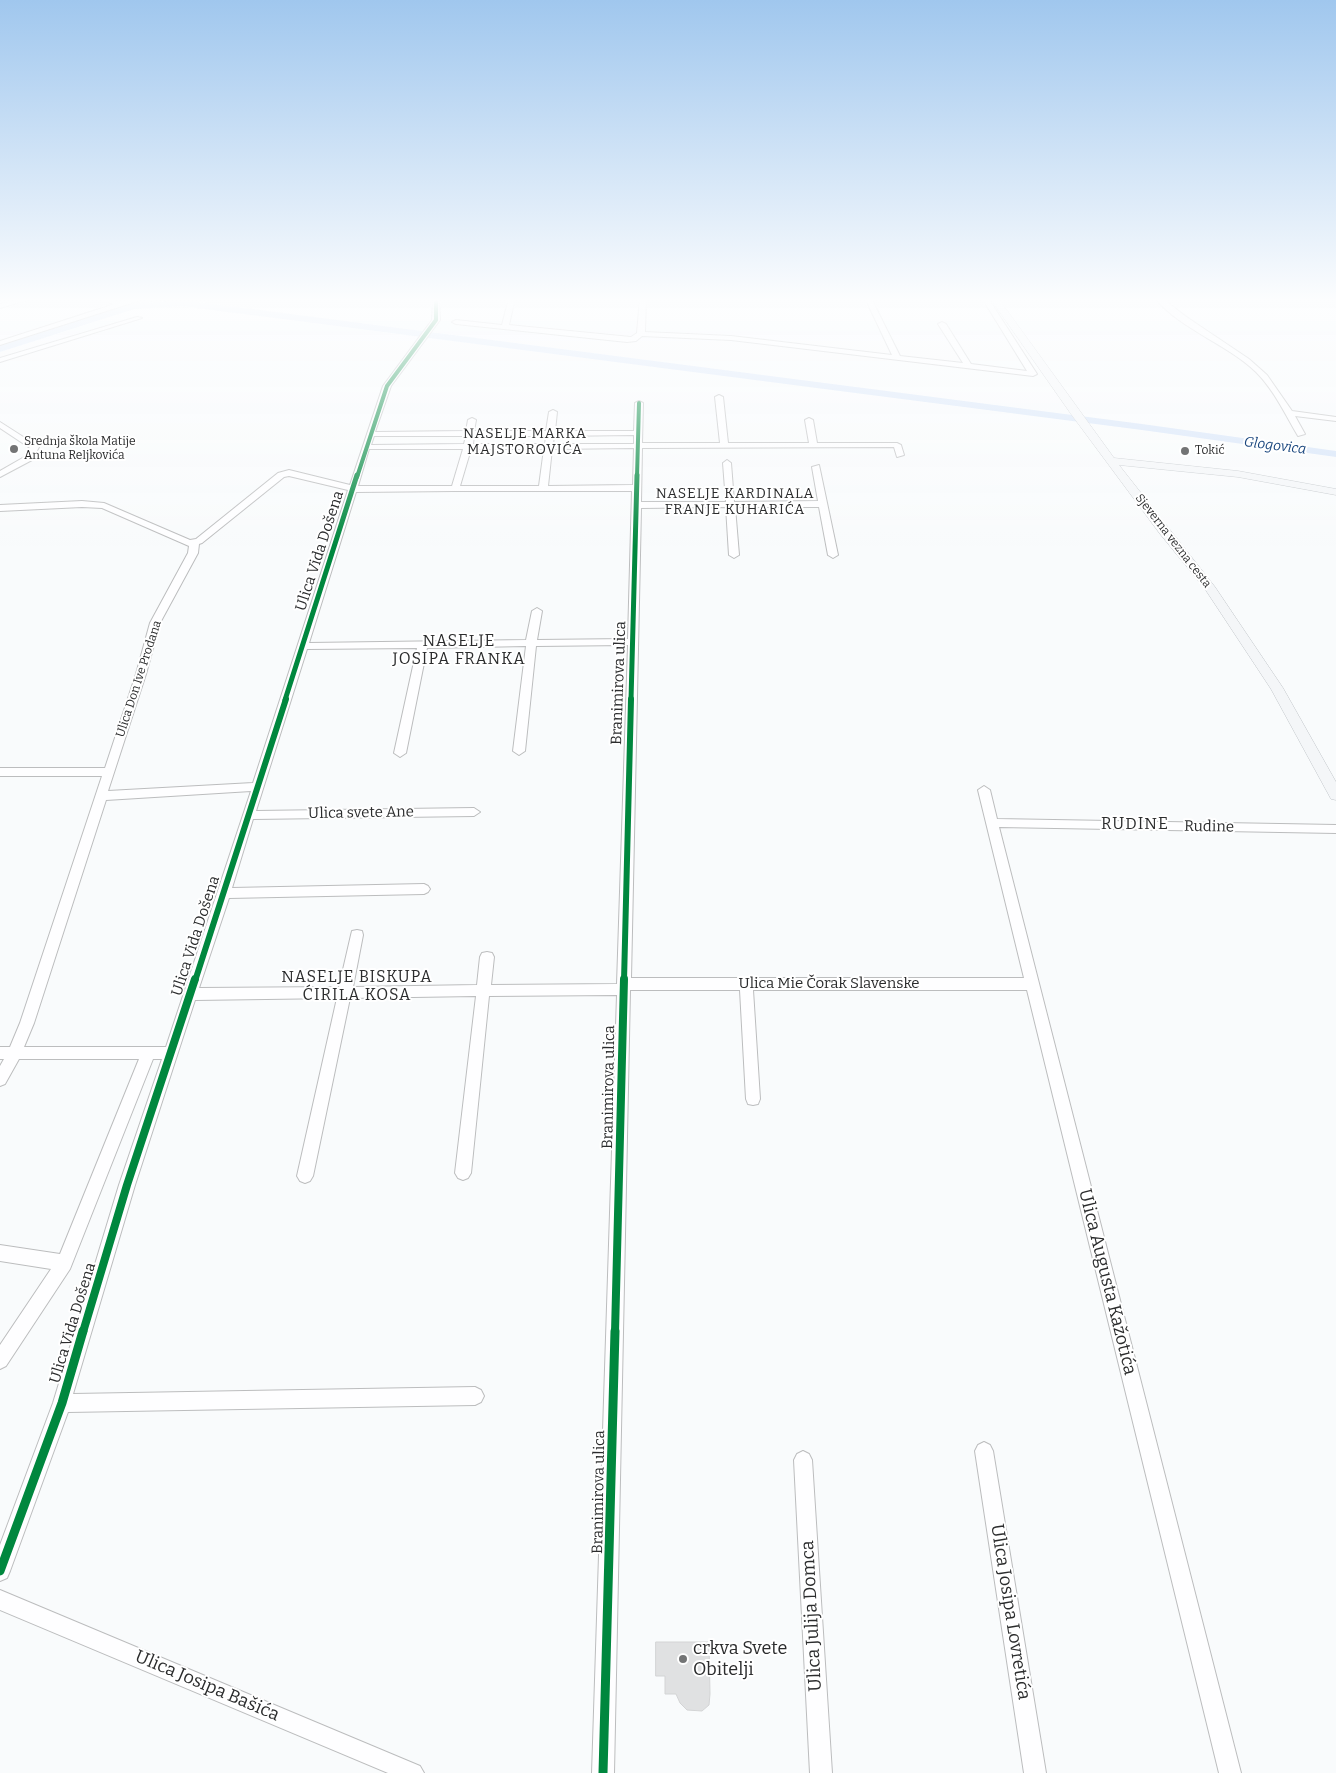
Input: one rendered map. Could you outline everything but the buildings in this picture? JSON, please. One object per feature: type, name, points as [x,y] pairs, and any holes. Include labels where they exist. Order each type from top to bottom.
[{"type":"main road","name":"Sjeverna vezna cesta","points":[[1049,381],[1209,587],[1286,703],[1336,795]]},
{"type":"main road","points":[[1112,463],[1122,467],[1170,468]]},
{"type":"main road","points":[[1112,463],[1264,478],[1336,492]]},
{"type":"main road","points":[[1130,487],[1131,476],[1144,468]]},
{"type":"street","name":"Ulica Vida Došena","points":[[0,1571],[62,1403],[127,1185],[224,893],[368,441],[387,386],[391,381]]},
{"type":"street","points":[[1267,381],[1290,413],[1301,434]]},
{"type":"street","points":[[719,397],[724,446]]},
{"type":"street","name":"Branimirova ulica","points":[[603,1773],[639,402]]},
{"type":"street","points":[[543,488],[553,412]]},
{"type":"street","points":[[1290,413],[1336,419]]},
{"type":"street","points":[[455,488],[468,447],[472,420]]},
{"type":"street","points":[[809,420],[814,446]]},
{"type":"street","points":[[0,424],[35,447],[29,458],[0,474]]},
{"type":"street","points":[[368,441],[470,434],[550,434],[724,446],[897,445],[900,455]]},
{"type":"street","points":[[368,441],[468,447],[548,447],[637,440]]},
{"type":"street","points":[[727,463],[734,555]]},
{"type":"street","points":[[816,467],[833,555]]},
{"type":"street","points":[[0,508],[82,504],[104,506],[183,541],[194,543],[200,541],[285,474],[296,473],[354,489]]},
{"type":"street","name":"Ulica Vida Došena","points":[[354,489],[636,488]]},
{"type":"street","points":[[637,505],[823,504]]},
{"type":"street","name":"Ulica Don Ive Prodana","points":[[0,1080],[15,1053],[27,1023],[141,674],[155,623],[193,553],[194,543]]},
{"type":"street","points":[[519,751],[531,643],[537,611]]},
{"type":"street","points":[[302,646],[633,642]]},
{"type":"street","points":[[400,753],[423,644]]},
{"type":"street","points":[[0,772],[109,772]]},
{"type":"street","points":[[101,796],[257,787]]},
{"type":"street","name":"Ulica Augusta Kažotića","points":[[984,790],[1230,1773]]},
{"type":"street","name":"Ulica svete Ane","points":[[248,815],[474,812]]},
{"type":"street","name":"Rudine","points":[[992,823],[1336,829]]},
{"type":"street","points":[[224,893],[424,889]]},
{"type":"street","points":[[305,1176],[357,935]]},
{"type":"street","points":[[463,1173],[487,957]]},
{"type":"street","points":[[746,984],[753,1099]]},
{"type":"street","name":"Ulica Mie Čorak Slavenske","points":[[624,986],[1033,984]]},
{"type":"street","points":[[190,994],[484,991],[624,986]]},
{"type":"street","points":[[0,1053],[171,1053]]},
{"type":"street","name":"Ulica Vida Došena","points":[[0,1360],[64,1263],[148,1053]]},
{"type":"street","name":"Ulica Vida Došena","points":[[0,1252],[64,1263]]},
{"type":"street","name":"Ulica Vida Došena","points":[[62,1403],[475,1396]]},
{"type":"street","name":"Ulica Josipa Lovretića","points":[[984,1451],[1035,1773]]},
{"type":"street","name":"Ulica Julija Domca","points":[[802,1460],[821,1773]]},
{"type":"street","name":"Ulica Josipa Bašića","points":[[0,1600],[413,1773]]},
{"type":"waterway","name":"Glogovica","points":[[784,381],[1336,454]]},
{"type":"cycle path","points":[[0,1571],[62,1403],[127,1185],[224,893],[376,416],[387,386],[391,381]]},
{"type":"cycle path","points":[[603,1773],[639,403]]},
{"type":"place","name":"Srednja škola Matije Antuna Reljkovića","points":[[14,449]]},
{"type":"place","name":"Tokić","points":[[1185,451]]},
{"type":"place","name":"crkva Svete Obitelji","points":[[683,1659]]},
{"type":"district","name":"NASELJE MARKA MAJSTOROVIĆA","points":[[525,442]]},
{"type":"district","name":"NASELJE KARDINALA FRANJE KUHARIĆA","points":[[735,502]]},
{"type":"district","name":"NASELJE JOSIPA FRANKA","points":[[459,651]]},
{"type":"district","name":"RUDINE","points":[[1135,825]]},
{"type":"district","name":"NASELJE BISKUPA ĆIRILA KOSA","points":[[357,987]]}]
